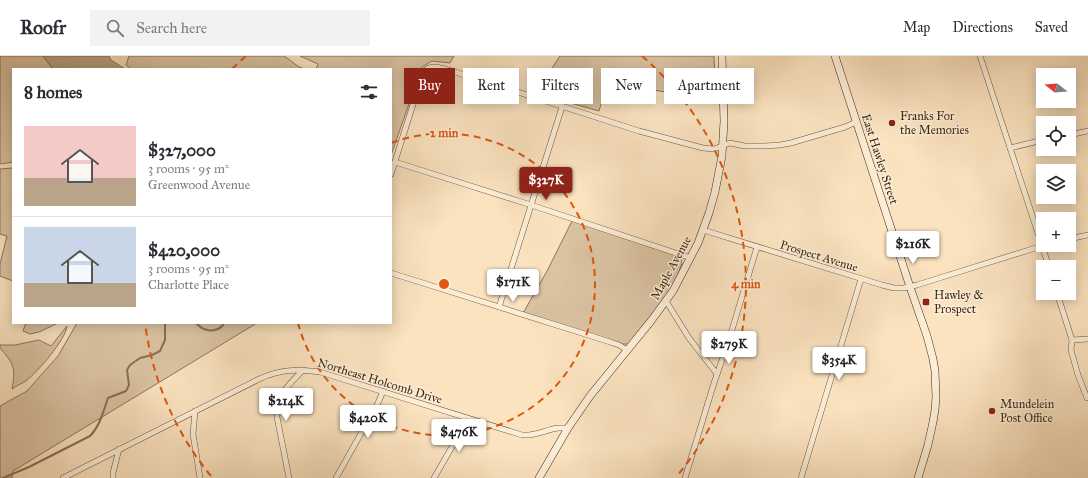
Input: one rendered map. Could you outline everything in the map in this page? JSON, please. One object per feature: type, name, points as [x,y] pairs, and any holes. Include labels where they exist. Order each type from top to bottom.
[{"type":"main road","name":"Maple Avenue","points":[[539,478],[568,428],[590,396],[666,301],[691,258],[703,230],[715,192],[722,156],[724,121],[722,56]]},
{"type":"main road","name":"East Hawley Street","points":[[835,56],[927,336],[933,359],[936,397],[934,422],[918,478]]},
{"type":"street","points":[[980,56],[1036,224]]},
{"type":"street","points":[[392,171],[423,73],[430,67],[437,67],[452,71],[639,131],[703,148],[714,149],[730,143],[751,146],[780,145],[844,127],[856,122]]},
{"type":"street","points":[[499,307],[562,107]]},
{"type":"street","points":[[1076,134],[1088,131]]},
{"type":"street","points":[[1010,148],[1036,142]]},
{"type":"street","points":[[395,162],[691,258]]},
{"type":"street","name":"Prospect Avenue","points":[[703,230],[894,288],[910,287],[1036,247]]},
{"type":"street","points":[[1076,238],[1088,235]]},
{"type":"street","points":[[685,478],[757,247]]},
{"type":"street","points":[[392,273],[604,340],[627,350]]},
{"type":"street","points":[[801,478],[861,279]]},
{"type":"street","points":[[1059,300],[1072,340],[1071,350],[1076,369],[1087,398]]},
{"type":"street","points":[[666,301],[690,338],[717,374]]},
{"type":"street","points":[[1072,340],[1088,339]]},
{"type":"street","name":"Northeast Holcomb Drive","points":[[63,478],[269,374],[290,370],[320,372],[511,432],[529,436],[558,428],[568,428]]},
{"type":"street","points":[[289,478],[277,417],[277,409],[280,396],[303,370]]},
{"type":"street","points":[[336,478],[378,403],[383,391]]},
{"type":"street","points":[[195,411],[193,434],[200,478]]},
{"type":"street","points":[[434,478],[468,418]]},
{"type":"street","points":[[114,478],[113,473],[119,449]]},
{"type":"shaded area","points":[[0,56],[43,56],[52,68],[12,68],[12,162],[0,164]]},
{"type":"shaded area","points":[[43,56],[109,56],[111,60],[123,68],[52,68]]},
{"type":"shaded area","points":[[129,56],[284,56],[302,68],[130,68],[126,65]]},
{"type":"shaded area","points":[[300,56],[454,56],[450,63],[432,61],[422,68],[404,68],[404,104],[409,104],[392,152],[392,68],[316,68],[318,64]]},
{"type":"shaded area","points":[[560,56],[714,56],[715,68],[664,68],[664,92],[656,90],[656,68],[601,68],[601,104],[599,111],[574,104],[593,104],[593,68],[552,68]]},
{"type":"shaded area","points":[[12,168],[12,281],[0,276],[0,264],[7,236],[0,234],[0,169]]},
{"type":"shaded area","points":[[573,219],[679,254],[682,263],[673,291],[632,344],[615,344],[522,315],[547,271]]},
{"type":"shaded area","points":[[56,324],[39,332],[30,334],[23,331],[25,325]]},
{"type":"shaded area","points":[[76,324],[255,324],[13,471],[12,478],[0,478],[0,406],[27,391],[58,356]]},
{"type":"shaded area","points":[[67,326],[61,340],[44,363],[26,381],[12,389],[14,376],[13,367],[0,348],[0,345],[15,345],[39,340],[51,346]]},
{"type":"waterway","points":[[3,478],[29,467],[90,436],[99,423],[108,398],[126,391],[129,385],[127,370],[130,365],[140,358],[160,351],[165,340],[165,324]]},
{"type":"waterway","points":[[197,324],[203,329],[207,330],[216,330],[224,324]]},
{"type":"place","name":"Franks For the Memories","points":[[892,123]]},
{"type":"place","name":"Hawley & Prospect","points":[[926,302]]},
{"type":"place","name":"Mundelein Post Office","points":[[992,411]]}]
